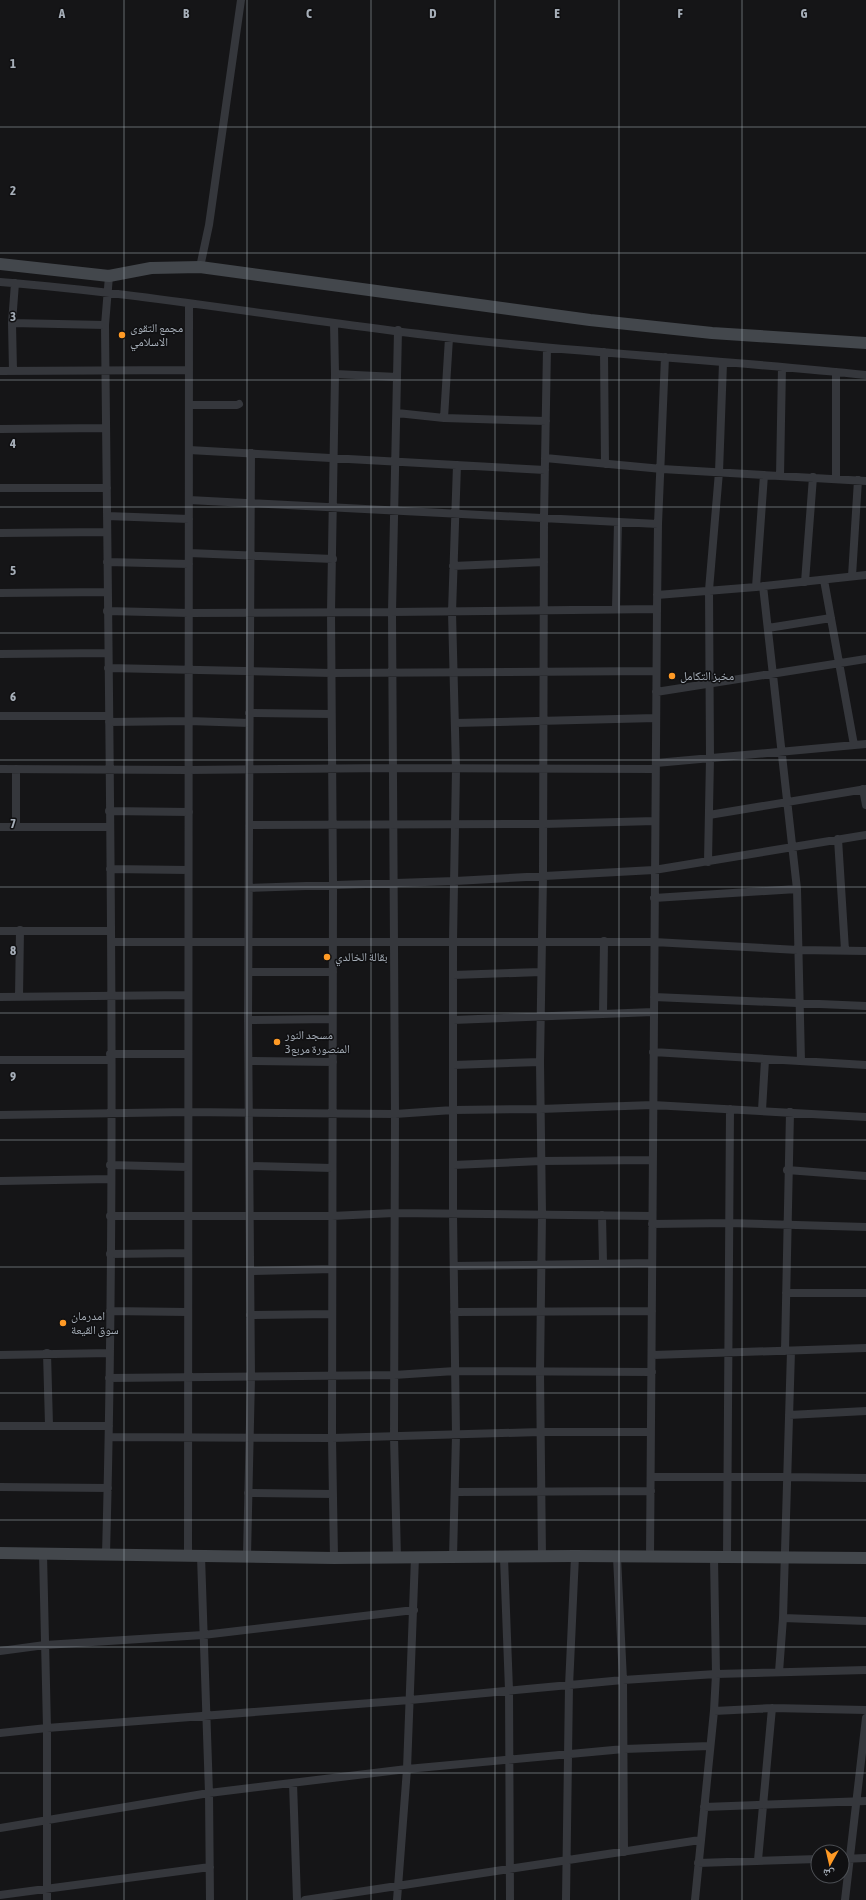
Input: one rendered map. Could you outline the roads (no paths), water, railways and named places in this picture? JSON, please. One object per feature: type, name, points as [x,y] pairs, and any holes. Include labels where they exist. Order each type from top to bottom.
[{"type":"street","points":[[200,267],[209,225],[240,1]]},
{"type":"street","points":[[0,264],[109,276],[151,268],[200,267],[598,321],[712,333],[866,343]]},
{"type":"street","points":[[106,1554],[110,1353],[111,942],[105,325],[109,276]]},
{"type":"street","points":[[0,282],[108,293],[398,330],[449,338],[547,348],[866,375]]},
{"type":"street","points":[[13,371],[12,323],[15,284]]},
{"type":"street","points":[[188,1556],[189,304]]},
{"type":"street","points":[[12,323],[105,325]]},
{"type":"street","points":[[334,323],[334,457],[332,508],[333,559],[331,612],[333,824],[332,1438],[334,1558]]},
{"type":"street","points":[[397,1557],[394,1437],[395,1114],[392,941],[392,612],[398,330]]},
{"type":"street","points":[[444,418],[449,338]]},
{"type":"street","points":[[542,1557],[540,1492],[540,1311],[542,1214],[540,1016],[544,824],[543,609],[547,348]]},
{"type":"street","points":[[604,352],[605,464]]},
{"type":"street","points":[[650,1557],[653,1355],[652,1160],[656,671],[658,524],[662,469],[665,357]]},
{"type":"street","points":[[708,862],[710,758],[709,590],[719,472],[723,362]]},
{"type":"street","points":[[780,476],[782,367]]},
{"type":"street","points":[[0,371],[190,370]]},
{"type":"street","points":[[836,372],[836,479]]},
{"type":"street","points":[[334,374],[397,377]]},
{"type":"street","points":[[189,405],[239,404]]},
{"type":"street","points":[[397,413],[444,418],[546,421]]},
{"type":"street","points":[[0,429],[106,428]]},
{"type":"street","points":[[189,450],[545,470]]},
{"type":"street","points":[[247,1556],[248,1436],[251,1378],[248,942],[251,453]]},
{"type":"street","points":[[545,458],[662,469],[862,481],[852,576]]},
{"type":"street","points":[[453,1558],[456,1492],[453,1214],[453,941],[456,769],[452,612],[457,465]]},
{"type":"street","points":[[764,475],[760,587],[768,628],[797,889],[801,1061]]},
{"type":"street","points":[[805,582],[812,477]]},
{"type":"street","points":[[0,488],[107,488]]},
{"type":"street","points":[[189,500],[658,524]]},
{"type":"street","points":[[107,516],[189,519]]},
{"type":"street","points":[[616,608],[618,522]]},
{"type":"street","points":[[0,533],[107,532]]},
{"type":"street","points":[[189,553],[333,559]]},
{"type":"street","points":[[107,562],[189,564]]},
{"type":"street","points":[[453,566],[544,562]]},
{"type":"street","points":[[657,594],[760,587],[866,575]]},
{"type":"street","points":[[824,580],[854,745]]},
{"type":"street","points":[[0,593],[108,592]]},
{"type":"street","points":[[107,612],[452,612],[543,609],[657,608]]},
{"type":"street","points":[[768,628],[831,618]]},
{"type":"street","points":[[0,654],[108,653]]},
{"type":"street","points":[[656,692],[710,682],[773,674],[866,659]]},
{"type":"street","points":[[108,668],[331,673],[393,671],[656,671]]},
{"type":"street","points":[[249,713],[331,714]]},
{"type":"street","points":[[0,716],[249,723]]},
{"type":"street","points":[[455,723],[656,718]]},
{"type":"street","points":[[0,769],[456,769],[656,766],[710,758],[866,744]]},
{"type":"street","points":[[16,769],[16,827]]},
{"type":"street","points":[[709,815],[788,800],[864,789],[866,805]]},
{"type":"street","points":[[109,811],[188,812]]},
{"type":"street","points":[[249,826],[333,824],[544,824],[655,821]]},
{"type":"street","points":[[0,827],[110,827]]},
{"type":"street","points":[[249,888],[455,881],[654,870],[866,835]]},
{"type":"street","points":[[838,839],[845,950]]},
{"type":"street","points":[[110,869],[188,870]]},
{"type":"street","points":[[654,898],[797,889]]},
{"type":"street","points":[[19,997],[20,930]]},
{"type":"street","points":[[0,931],[110,931]]},
{"type":"street","points":[[111,942],[604,941],[654,942],[798,950],[866,951]]},
{"type":"street","points":[[603,1014],[604,941]]},
{"type":"street","points":[[249,972],[333,972]]},
{"type":"street","points":[[453,975],[541,972]]},
{"type":"street","points":[[0,997],[188,995]]},
{"type":"street","points":[[654,998],[866,1006]]},
{"type":"street","points":[[453,1020],[653,1012]]},
{"type":"street","points":[[248,1020],[332,1019]]},
{"type":"street","points":[[653,1052],[866,1065]]},
{"type":"street","points":[[0,1060],[188,1054]]},
{"type":"street","points":[[762,1110],[766,1060]]},
{"type":"street","points":[[249,1061],[333,1062]]},
{"type":"street","points":[[453,1065],[540,1062]]},
{"type":"street","points":[[0,1115],[188,1112],[395,1114],[453,1110],[653,1105],[866,1117]]},
{"type":"street","points":[[727,1557],[730,1353],[730,1109]]},
{"type":"street","points":[[779,1672],[783,1618],[789,1415],[786,1293],[787,1170],[790,1112]]},
{"type":"street","points":[[453,1165],[541,1161],[652,1160]]},
{"type":"street","points":[[110,1166],[188,1166]]},
{"type":"street","points":[[250,1166],[332,1168]]},
{"type":"street","points":[[787,1170],[866,1176]]},
{"type":"street","points":[[0,1181],[110,1179]]},
{"type":"street","points":[[110,1216],[332,1216],[394,1213],[542,1214],[602,1215],[652,1220],[866,1227]]},
{"type":"street","points":[[602,1215],[603,1263]]},
{"type":"street","points":[[110,1254],[188,1253]]},
{"type":"street","points":[[454,1266],[652,1263]]},
{"type":"street","points":[[251,1271],[332,1269]]},
{"type":"street","points":[[786,1293],[866,1293]]},
{"type":"street","points":[[110,1311],[187,1312]]},
{"type":"street","points":[[454,1312],[652,1311]]},
{"type":"street","points":[[250,1315],[332,1314]]},
{"type":"street","points":[[653,1355],[866,1348]]},
{"type":"street","points":[[47,1353],[49,1426]]},
{"type":"street","points":[[0,1355],[110,1353]]},
{"type":"street","points":[[109,1378],[251,1378],[333,1375],[394,1375],[455,1371],[652,1372]]},
{"type":"street","points":[[789,1415],[866,1412]]},
{"type":"street","points":[[0,1426],[109,1426]]},
{"type":"street","points":[[109,1437],[248,1436],[332,1438],[540,1432],[651,1432]]},
{"type":"street","points":[[652,1477],[866,1478]]},
{"type":"street","points":[[0,1487],[108,1488]]},
{"type":"street","points":[[456,1492],[652,1491]]},
{"type":"street","points":[[248,1493],[333,1494]]},
{"type":"street","points":[[0,1553],[334,1558],[504,1558],[575,1556],[866,1558]]},
{"type":"street","points":[[43,1554],[47,1728],[47,1900]]},
{"type":"street","points":[[201,1556],[209,1793],[210,1900]]},
{"type":"street","points":[[566,1900],[569,1686],[575,1556]]},
{"type":"street","points":[[398,1900],[407,1769],[415,1557]]},
{"type":"street","points":[[617,1557],[623,1680],[624,1852]]},
{"type":"street","points":[[504,1558],[509,1690],[510,1900]]},
{"type":"street","points":[[694,1900],[714,1710],[716,1674],[714,1558]]},
{"type":"street","points":[[0,1651],[45,1645],[203,1635],[414,1610]]},
{"type":"street","points":[[783,1618],[866,1621]]},
{"type":"street","points":[[0,1733],[47,1728],[410,1700],[623,1680],[716,1674],[866,1670]]},
{"type":"street","points":[[714,1710],[772,1708],[866,1710]]},
{"type":"street","points":[[758,1860],[772,1708]]},
{"type":"street","points":[[849,1844],[857,1801],[866,1718]]},
{"type":"street","points":[[0,1828],[209,1793],[407,1769],[624,1749],[710,1746]]},
{"type":"street","points":[[293,1783],[297,1900]]},
{"type":"street","points":[[704,1807],[866,1801]]},
{"type":"street","points":[[305,1900],[700,1840]]},
{"type":"street","points":[[850,1858],[866,1858]]},
{"type":"street","points":[[698,1863],[810,1859]]},
{"type":"street","points":[[0,1895],[210,1867]]},
{"type":"street","points":[[845,1884],[845,1900]]},
{"type":"place","name":"مجمع التقوى الاسلامي","points":[[122,335]]},
{"type":"place","name":"مخبز التكامل","points":[[672,676]]},
{"type":"place","name":"بقالة الخالدي","points":[[327,957]]},
{"type":"place","name":"مسجد النور المنصورة مربع3","points":[[277,1042]]},
{"type":"place","name":"امدرمان سوق القيعة","points":[[63,1323]]}]
